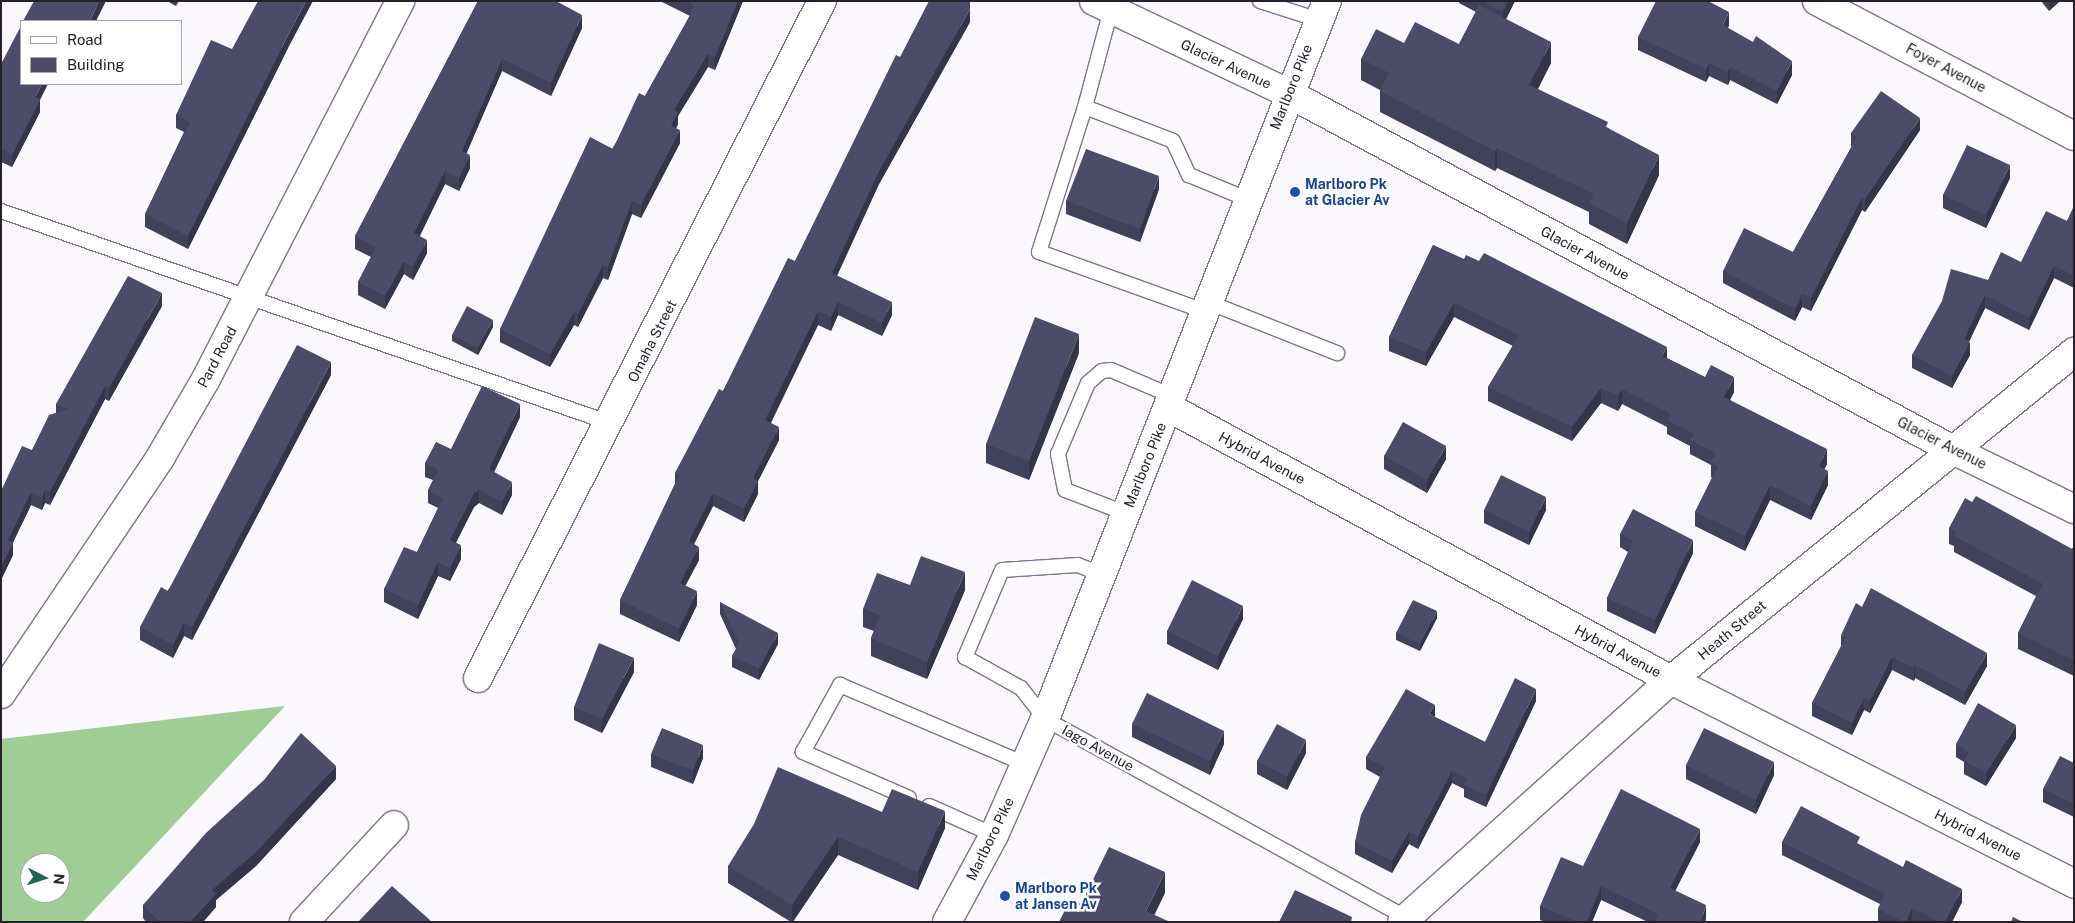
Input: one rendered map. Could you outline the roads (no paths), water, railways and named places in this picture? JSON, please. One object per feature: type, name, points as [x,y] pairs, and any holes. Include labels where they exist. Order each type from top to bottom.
[{"type":"street","name":"Pard Road","points":[[1,694],[160,458],[247,300],[400,1]]},
{"type":"street","name":"Omaha Street","points":[[478,678],[610,423],[822,1]]},
{"type":"street","name":"Foyer Avenue","points":[[1817,1],[2074,136]]},
{"type":"street","name":"Glacier Avenue","points":[[1102,5],[1288,93],[1951,449],[2074,509]]},
{"type":"street","name":"Marlboro Pike","points":[[947,922],[994,834],[1045,719],[1170,402],[1288,93],[1323,10]]},
{"type":"street","name":"Heath Street","points":[[1406,920],[1671,680],[1951,449],[2074,352]]},
{"type":"street","name":"Hybrid Avenue","points":[[1170,402],[1671,680],[2074,884]]},
{"type":"street","points":[[304,922],[394,825]]},
{"type":"lane","points":[[1260,1],[1323,10]]},
{"type":"lane","points":[[1102,5],[1085,106],[1039,252],[1337,352]]},
{"type":"lane","points":[[1085,106],[1173,141],[1189,175],[1247,199]]},
{"type":"lane","points":[[1,211],[247,300],[610,423]]},
{"type":"lane","points":[[1125,514],[1065,490],[1058,454],[1088,382],[1102,371],[1111,370],[1170,402]]},
{"type":"lane","name":"Iago Avenue","points":[[1102,574],[1078,565],[1002,570],[965,657],[1021,688],[1045,719],[1406,920]]},
{"type":"lane","points":[[994,834],[803,752],[840,685],[1025,764]]},
{"type":"place","name":"Marlboro Pk at Glacier Av","points":[[1295,192]]},
{"type":"place","name":"Marlboro Pk at Jansen Av","points":[[1005,896]]}]
